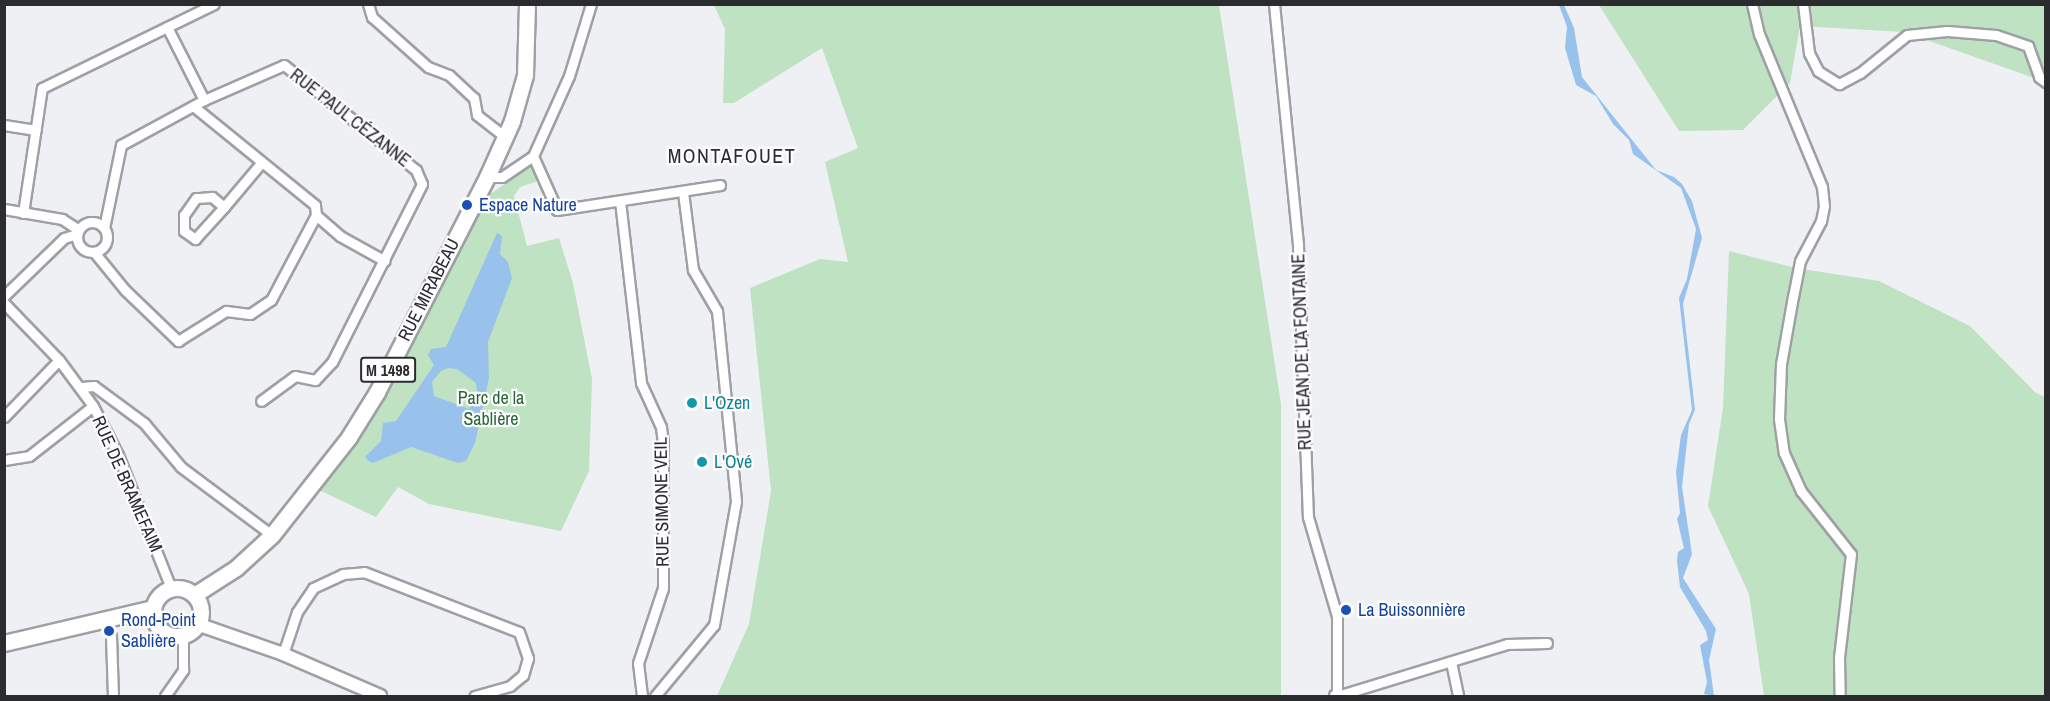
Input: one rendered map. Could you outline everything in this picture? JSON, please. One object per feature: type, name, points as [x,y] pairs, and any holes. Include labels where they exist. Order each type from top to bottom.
[{"type":"main road","name":"RUE MIRABEAU","points":[[194,595],[236,568],[349,437],[377,392],[487,177],[505,137],[525,75],[527,4]]},
{"type":"main road","points":[[171,588],[184,589],[194,595],[201,609],[197,624],[183,635],[160,630],[153,608],[159,595],[171,588]]},
{"type":"main road","points":[[4,643],[153,608]]},
{"type":"street","points":[[23,213],[42,88],[214,4]]},
{"type":"street","points":[[368,4],[372,17],[420,60],[449,75],[474,98],[477,115],[505,137]]},
{"type":"street","points":[[487,177],[502,177],[533,156],[569,76],[591,4]]},
{"type":"street","name":"RUE JEAN DE LA FONTAINE","points":[[1274,4],[1298,246],[1308,517],[1337,616],[1336,696]]},
{"type":"street","points":[[1752,4],[1759,34],[1822,188],[1824,206],[1821,221],[1800,261],[1795,284],[1781,364],[1779,419],[1784,453],[1801,491],[1851,554],[1839,657],[1840,696]]},
{"type":"street","points":[[1803,4],[1809,53],[1818,71],[1839,84],[1860,73],[1907,35],[1947,31],[1996,35],[2028,46],[2039,77],[2046,82]]},
{"type":"street","points":[[167,27],[204,100]]},
{"type":"street","name":"RUE PAUL CÉZANNE","points":[[104,228],[121,145],[204,100],[284,65],[416,170],[422,184],[332,362],[315,380],[295,376],[261,401]]},
{"type":"street","points":[[78,232],[78,244],[94,252],[125,290],[178,341],[184,340],[226,311],[250,314],[271,300],[316,215],[315,205],[303,192],[261,163],[193,106]]},
{"type":"street","points":[[4,125],[36,130]]},
{"type":"street","points":[[533,156],[557,210],[720,186]]},
{"type":"street","points":[[224,207],[212,197],[196,198],[184,214],[184,231],[195,239],[224,207],[261,163]]},
{"type":"street","points":[[655,696],[714,626],[736,501],[717,311],[693,270],[683,192]]},
{"type":"street","name":"RUE SIMONE VEIL","points":[[620,201],[641,383],[661,427],[663,443],[663,588],[638,663],[642,696]]},
{"type":"street","points":[[4,209],[62,219],[78,232]]},
{"type":"street","points":[[316,215],[340,236],[385,261]]},
{"type":"street","points":[[4,296],[64,238],[78,232],[86,223],[104,228],[106,243],[94,252]]},
{"type":"street","name":"RUE DE BRAMEFAIM","points":[[4,303],[59,360],[93,406],[118,455],[171,588]]},
{"type":"street","points":[[4,417],[59,360]]},
{"type":"street","points":[[81,387],[94,386],[144,423],[181,467],[268,531]]},
{"type":"street","points":[[4,460],[29,456],[93,406]]},
{"type":"street","points":[[282,654],[297,612],[313,588],[343,574],[364,572],[519,632],[528,658],[523,675],[510,686],[474,696]]},
{"type":"street","points":[[197,624],[282,654],[380,696]]},
{"type":"street","points":[[165,696],[183,670],[183,635]]},
{"type":"street","points":[[111,636],[113,696]]},
{"type":"street","points":[[1336,696],[1507,644],[1547,643]]},
{"type":"street","points":[[1451,662],[1458,696]]},
{"type":"green space","points":[[714,5],[1219,5],[1281,404],[1281,696],[717,696],[749,624],[771,491],[750,288],[820,259],[848,262],[825,162],[858,148],[822,48],[734,103],[723,103],[725,29]]},
{"type":"green space","points":[[1599,5],[2045,5],[2045,82],[1904,32],[1800,26],[1790,83],[1743,130],[1679,131]]},
{"type":"green space","name":"Parc de la Sablière","points":[[529,167],[533,167],[541,180],[520,187],[514,196],[527,246],[559,238],[573,283],[592,379],[589,471],[561,531],[429,504],[398,487],[376,517],[319,490],[377,406],[483,199]]},
{"type":"green space","points":[[1729,251],[1796,268],[1879,281],[1970,326],[2036,393],[2045,397],[2045,696],[1764,696],[1749,594],[1708,506],[1723,408]]},
{"type":"water","points":[[1559,5],[1564,5],[1574,28],[1582,77],[1656,170],[1674,177],[1682,184],[1692,201],[1702,238],[1683,304],[1695,410],[1689,424],[1682,487],[1692,554],[1683,578],[1716,629],[1709,660],[1714,696],[1704,694],[1707,682],[1700,645],[1708,640],[1706,631],[1680,587],[1677,561],[1678,552],[1684,548],[1677,519],[1680,513],[1676,472],[1681,435],[1692,410],[1679,298],[1687,279],[1696,229],[1681,188],[1633,154],[1629,140],[1613,124],[1596,96],[1576,85],[1565,48],[1567,27]]},
{"type":"water","points":[[497,233],[502,236],[500,254],[508,262],[512,278],[488,342],[489,378],[475,443],[466,461],[458,463],[411,447],[373,463],[368,461],[365,457],[381,441],[383,423],[396,421],[434,365],[428,355],[431,349],[446,347]],"holes":[[[448,368],[457,369],[476,383],[477,392],[469,409],[434,396],[432,382],[441,371]]]},
{"type":"place","name":"Espace Nature","points":[[467,205]]},
{"type":"place","name":"L'Ozen","points":[[692,403]]},
{"type":"place","name":"L'Ové","points":[[702,462]]},
{"type":"place","name":"La Buissonnière","points":[[1346,610]]},
{"type":"place","name":"Rond-Point Sablière","points":[[109,631]]},
{"type":"district","name":"MONTAFOUET","points":[[732,155]]}]
